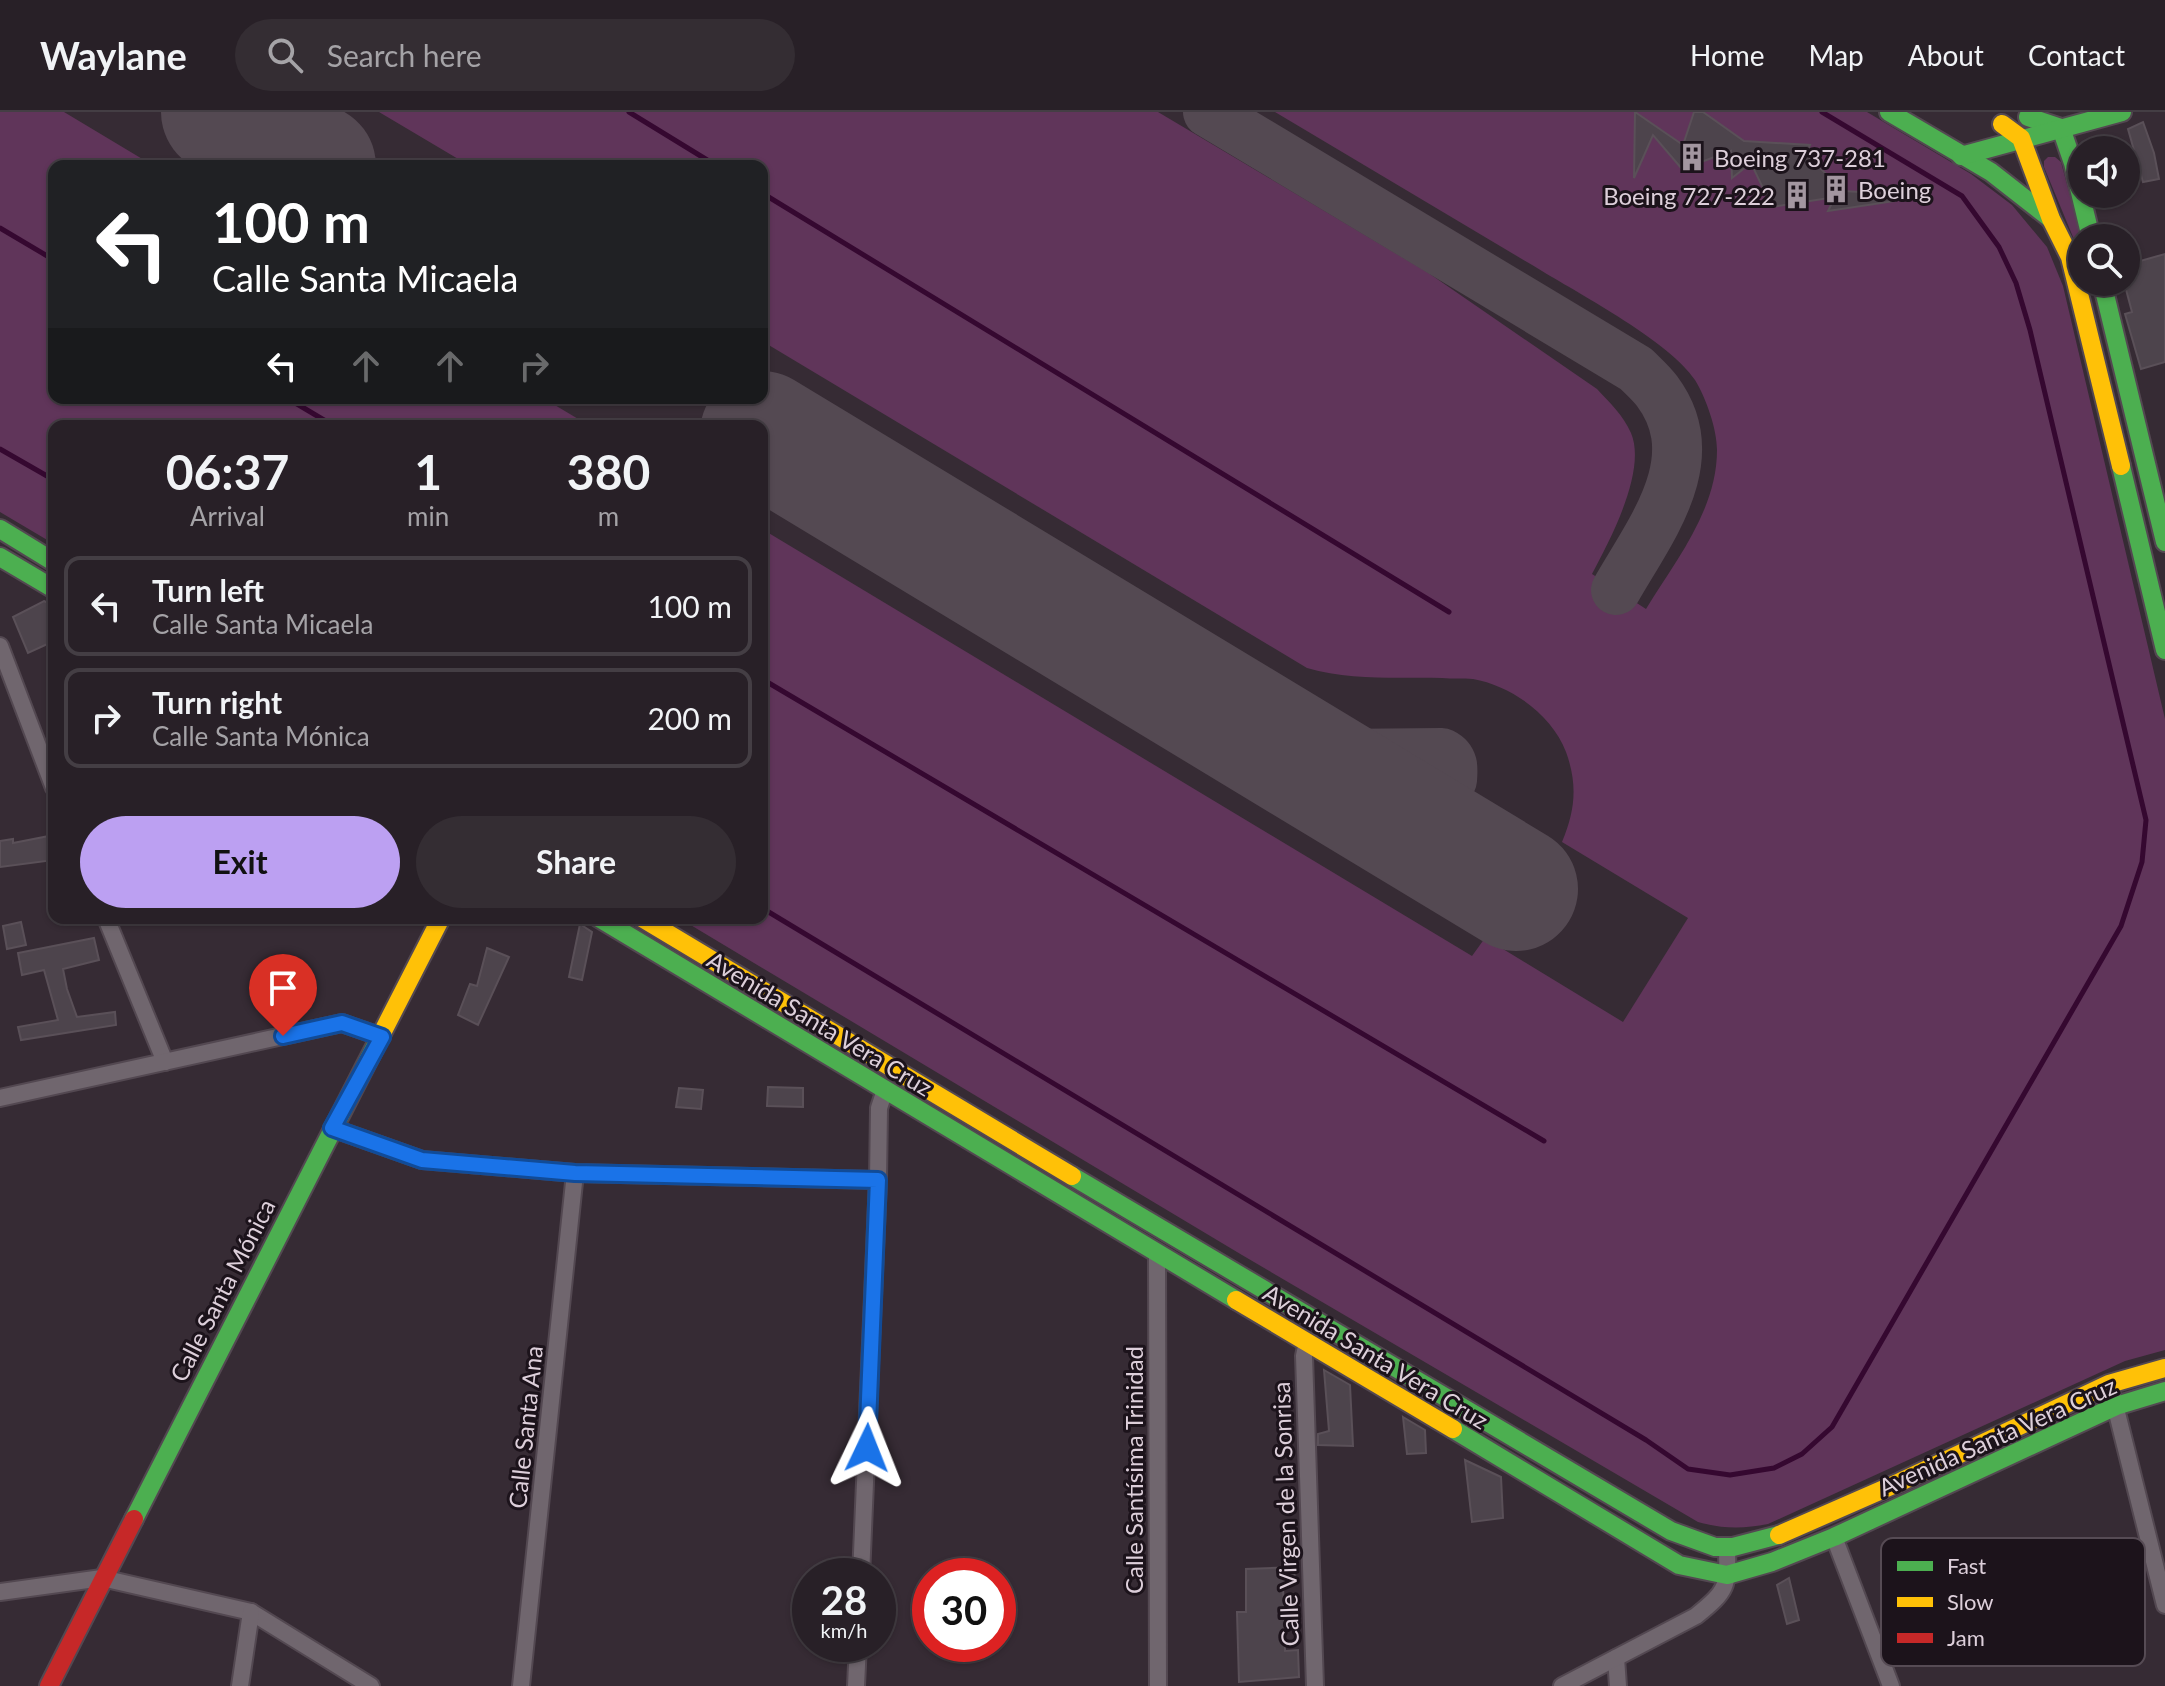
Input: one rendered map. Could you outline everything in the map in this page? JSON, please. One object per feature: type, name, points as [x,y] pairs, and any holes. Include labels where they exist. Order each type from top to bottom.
[{"type":"main road","points":[[1889,112],[1991,172],[2051,219]]},
{"type":"main road","points":[[1961,156],[2122,112]]},
{"type":"main road","points":[[1979,130],[2001,118],[2035,114],[2061,128],[2088,224]]},
{"type":"main road","points":[[2001,118],[2021,138],[2051,219],[2070,257],[2165,650]]},
{"type":"main road","points":[[2105,296],[2165,543]]},
{"type":"main road","points":[[0,529],[48,558]]},
{"type":"main road","points":[[0,557],[48,585]]},
{"type":"main road","name":"Calle Santa Mónica","points":[[49,1686],[438,924]]},
{"type":"main road","name":"Avenida Santa Vera Cruz","points":[[609,924],[1679,1565],[1727,1575],[1772,1562],[1834,1537],[2116,1406],[2165,1391]]},
{"type":"main road","name":"Avenida Santa Vera Cruz","points":[[652,924],[1671,1531],[1715,1547],[1749,1544],[1777,1536],[2109,1384],[2165,1368]]},
{"type":"street","points":[[2141,549],[2165,543]]},
{"type":"street","points":[[0,646],[48,772]]},
{"type":"street","points":[[108,924],[165,1062]]},
{"type":"street","points":[[0,1098],[342,1023],[382,1037]]},
{"type":"street","points":[[862,1558],[879,1108],[885,1090]]},
{"type":"street","points":[[332,1128],[422,1160],[575,1173],[878,1180]]},
{"type":"street","name":"Calle Santa Ana","points":[[521,1686],[575,1173]]},
{"type":"street","name":"Calle Santísima Trinidad","points":[[1157,1254],[1158,1686]]},
{"type":"street","name":"Calle Virgen de la Sonrisa","points":[[1307,1342],[1304,1356],[1315,1686]]},
{"type":"street","points":[[2109,1384],[2165,1605]]},
{"type":"street","points":[[1834,1537],[1881,1660]]},
{"type":"street","points":[[1562,1686],[1696,1616],[1725,1588],[1727,1547]]},
{"type":"street","points":[[0,1592],[102,1578],[251,1612],[371,1686]]},
{"type":"street","points":[[240,1686],[251,1612]]},
{"type":"street","points":[[1616,1658],[1618,1686]]},
{"type":"street","points":[[856,1686],[857,1662]]},
{"type":"street","points":[[1883,1666],[1891,1686]]},
{"type":"shaded area","points":[[0,112],[64,112],[144,160],[48,160],[48,404],[553,404],[580,420],[48,420],[48,540],[0,512]]},
{"type":"shaded area","points":[[379,112],[1158,112],[1427,272],[1597,389],[1620,415],[1631,433],[1635,449],[1624,505],[1592,574],[1646,609],[1693,534],[1715,472],[1715,433],[1707,405],[1695,380],[1683,365],[1646,335],[1275,112],[1867,112],[1971,174],[2012,205],[2047,247],[2063,286],[2165,719],[2165,1350],[2125,1361],[1768,1524],[1733,1528],[1698,1522],[1242,1255],[689,924],[768,924],[768,533],[1472,956],[1485,938],[1623,1022],[1688,918],[1562,842],[1570,820],[1573,798],[1570,764],[1551,726],[1516,695],[1473,679],[1357,677],[1307,668],[768,345],[768,160],[460,160]]},
{"type":"shaded area","points":[[2055,157],[2061,162],[2068,188],[2068,208],[2073,208],[2078,224],[2068,225],[2044,161]]},
{"type":"building","points":[[1635,112],[1683,145],[1694,112],[1703,112],[1744,141],[1810,145],[1806,154],[1843,191],[1894,194],[1895,201],[1828,211],[1835,197],[1772,207],[1751,163],[1732,178],[1731,151],[1682,169],[1653,135],[1634,178]]},
{"type":"building","points":[[2143,122],[2159,179],[2143,182],[2140,136],[2130,136],[2128,129]]},
{"type":"building","points":[[2165,254],[2165,362],[2141,369],[2125,314],[2132,312],[2128,296],[2140,296],[2140,261]]},
{"type":"building","points":[[44,601],[48,603],[48,644],[28,653],[13,617]]},
{"type":"building","points":[[48,836],[48,861],[0,867],[0,841],[13,839],[13,843]]},
{"type":"building","points":[[21,922],[26,945],[7,949],[3,926]]},
{"type":"building","points":[[580,924],[592,932],[582,980],[569,977]]},
{"type":"building","points":[[94,938],[99,960],[63,969],[67,989],[77,1017],[115,1012],[116,1025],[21,1040],[18,1027],[58,1020],[44,970],[22,975],[18,953]]},
{"type":"building","points":[[487,948],[509,957],[478,1025],[458,1015],[470,984],[477,986]]},
{"type":"building","points":[[768,1087],[803,1088],[803,1107],[767,1106]]},
{"type":"building","points":[[679,1088],[703,1090],[701,1109],[676,1107]]},
{"type":"building","points":[[1324,1370],[1350,1385],[1353,1446],[1318,1445],[1318,1434],[1329,1431]]},
{"type":"building","points":[[1403,1417],[1425,1430],[1426,1453],[1407,1454]]},
{"type":"building","points":[[1465,1460],[1501,1477],[1503,1518],[1472,1522]]},
{"type":"building","points":[[1294,1567],[1295,1584],[1283,1584],[1285,1651],[1298,1650],[1299,1677],[1239,1682],[1237,1612],[1246,1612],[1246,1569]]},
{"type":"building","points":[[1789,1578],[1799,1620],[1787,1624],[1777,1585]]},
{"type":"waterway","points":[[629,112],[707,160]]},
{"type":"waterway","points":[[768,912],[1646,1440],[1688,1469],[1730,1475],[1774,1468],[1802,1454],[1832,1427],[2121,926],[2142,862],[2146,820],[2030,330],[2016,283],[1999,247],[1962,196],[1822,112]]},
{"type":"waterway","points":[[768,197],[1449,612]]},
{"type":"waterway","points":[[0,228],[48,256]]},
{"type":"waterway","points":[[297,404],[324,420]]},
{"type":"waterway","points":[[0,449],[48,477]]},
{"type":"waterway","points":[[768,683],[1544,1141]]},
{"type":"taxiway","points":[[1208,112],[1636,369],[1655,388],[1671,417],[1677,442],[1675,468],[1657,519],[1616,590]]},
{"type":"taxiway","points":[[1277,745],[1335,754],[1442,753],[1451,761],[1452,780]]},
{"type":"runway","points":[[223,112],[304,160]]},
{"type":"runway","points":[[768,437],[1516,889]]},
{"type":"traffic: fast","points":[[1889,112],[1991,172],[2051,219]]},
{"type":"traffic: fast","points":[[1961,156],[2122,112]]},
{"type":"traffic: fast","points":[[2028,117],[2061,128],[2088,224]]},
{"type":"traffic: fast","points":[[2105,296],[2165,542]]},
{"type":"traffic: fast","points":[[2121,466],[2165,650]]},
{"type":"traffic: fast","points":[[0,529],[48,558]]},
{"type":"traffic: fast","points":[[0,557],[48,585]]},
{"type":"traffic: fast","points":[[609,924],[1236,1300]]},
{"type":"traffic: fast","points":[[134,1519],[378,1041]]},
{"type":"traffic: fast","points":[[1072,1176],[1671,1531],[1715,1547],[1733,1547],[1779,1535]]},
{"type":"traffic: fast","points":[[1453,1429],[1679,1565],[1727,1575],[1772,1562],[1834,1537],[2116,1406],[2165,1391]]},
{"type":"traffic: slow","points":[[2002,124],[2021,138],[2051,219],[2070,257],[2121,466]]},
{"type":"traffic: slow","points":[[378,1041],[438,924]]},
{"type":"traffic: slow","points":[[652,924],[1072,1176]]},
{"type":"traffic: slow","points":[[1236,1300],[1453,1429]]},
{"type":"traffic: slow","points":[[1779,1535],[2109,1384],[2165,1368]]},
{"type":"traffic: jam","points":[[49,1686],[134,1519]]},
{"type":"place","name":"Boeing 737-281","points":[[1692,157]]},
{"type":"place","name":"Boeing","points":[[1836,189]]},
{"type":"place","name":"Boeing 727-222","points":[[1797,195]]},
{"type":"route","points":[[283,1036],[342,1023],[382,1037],[332,1128],[422,1160],[575,1173],[878,1180],[867,1448]]}]
